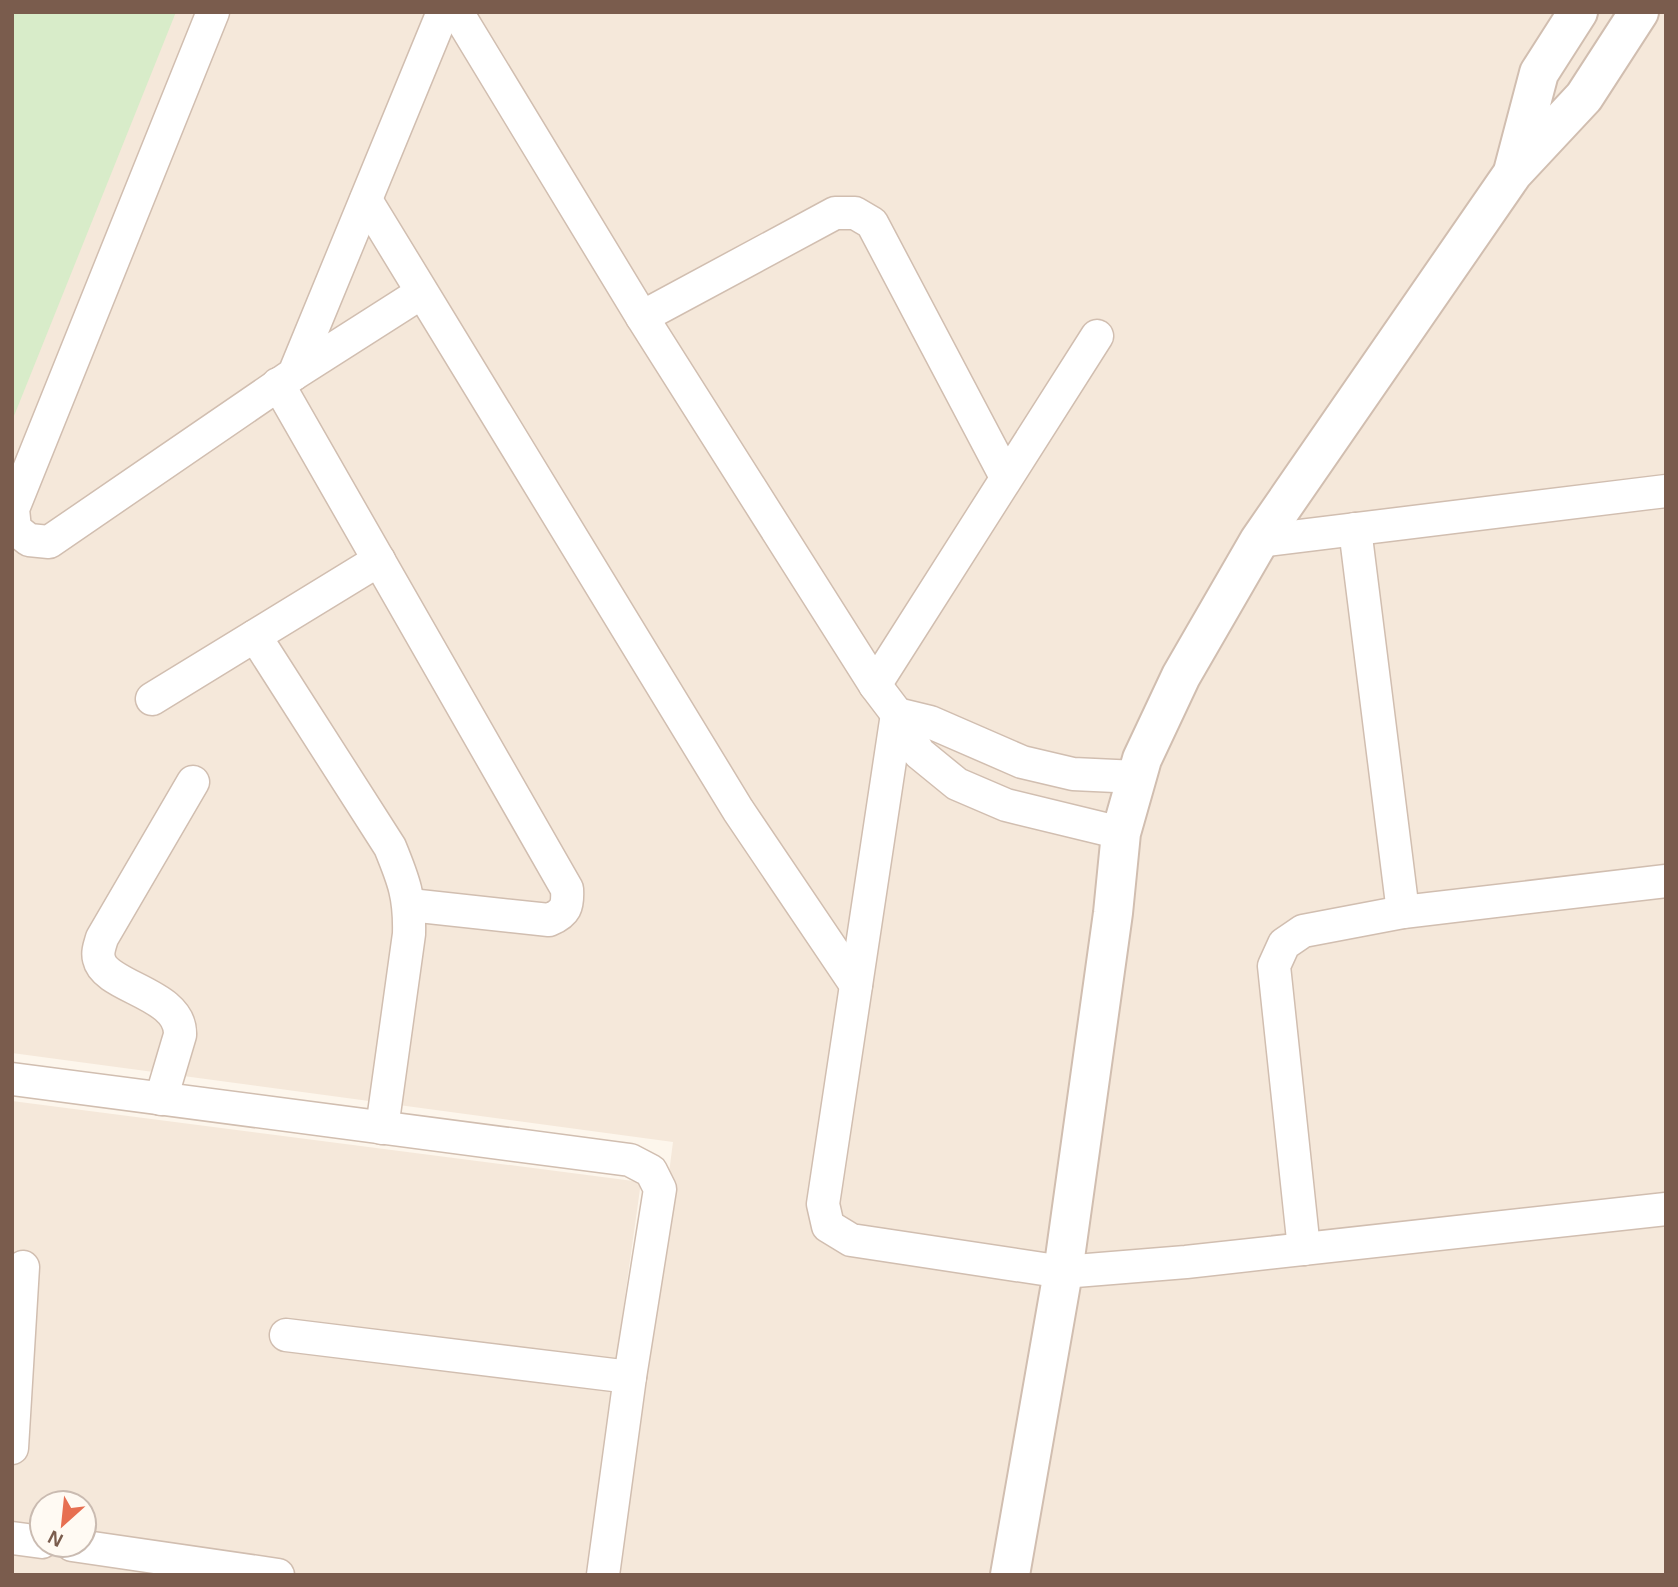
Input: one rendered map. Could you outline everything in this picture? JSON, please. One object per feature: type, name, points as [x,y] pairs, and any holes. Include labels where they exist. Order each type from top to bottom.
[{"type":"street","points":[[213,12],[13,509],[15,529],[29,540],[49,542],[286,379],[421,293]]},
{"type":"street","points":[[286,379],[366,200],[443,12]]},
{"type":"street","points":[[457,12],[642,317],[875,685],[897,714],[919,753],[957,784],[1006,804],[1121,833]]},
{"type":"street","points":[[1513,173],[1539,73],[1577,12]]},
{"type":"street","points":[[1010,1575],[1063,1272],[1113,913],[1121,833],[1142,759],[1181,676],[1259,541],[1513,173],[1584,97],[1639,12]]},
{"type":"street","points":[[366,200],[738,810],[856,985]]},
{"type":"street","points":[[642,317],[835,213],[855,213],[872,223],[1006,477]]},
{"type":"street","points":[[875,685],[1097,336]]},
{"type":"street","points":[[286,379],[379,560],[567,889],[568,904],[562,915],[549,920],[410,905]]},
{"type":"street","points":[[1259,541],[1666,491]]},
{"type":"street","points":[[1354,529],[1403,912]]},
{"type":"street","points":[[152,699],[379,560]]},
{"type":"street","points":[[255,636],[390,847],[404,880],[410,905],[409,934],[382,1128]]},
{"type":"street","points":[[897,714],[930,722],[1022,762],[1073,774],[1137,777]]},
{"type":"street","points":[[897,714],[823,1204],[828,1226],[851,1240],[1063,1272],[1186,1262],[1666,1209]]},
{"type":"street","points":[[1059,817],[1073,774]]},
{"type":"street","points":[[161,1099],[181,1024],[176,1014],[167,1007],[108,972],[99,962],[98,951],[102,938],[193,782]]},
{"type":"street","points":[[1304,1249],[1274,966],[1284,944],[1303,931],[1403,912],[1666,881]]},
{"type":"street","points":[[12,1079],[631,1160],[651,1171],[660,1189],[630,1377],[603,1575]]},
{"type":"street","points":[[12,1448],[23,1267]]},
{"type":"street","points":[[286,1335],[630,1377]]},
{"type":"street","points":[[98,1549],[278,1575]]},
{"type":"shaded area","points":[[12,12],[1666,12],[1666,1575],[617,1575],[673,1142],[12,1053]]},
{"type":"shaded area","points":[[12,1101],[641,1182],[586,1575],[12,1575]]},
{"type":"green space","points":[[12,12],[176,12],[12,421]]}]
